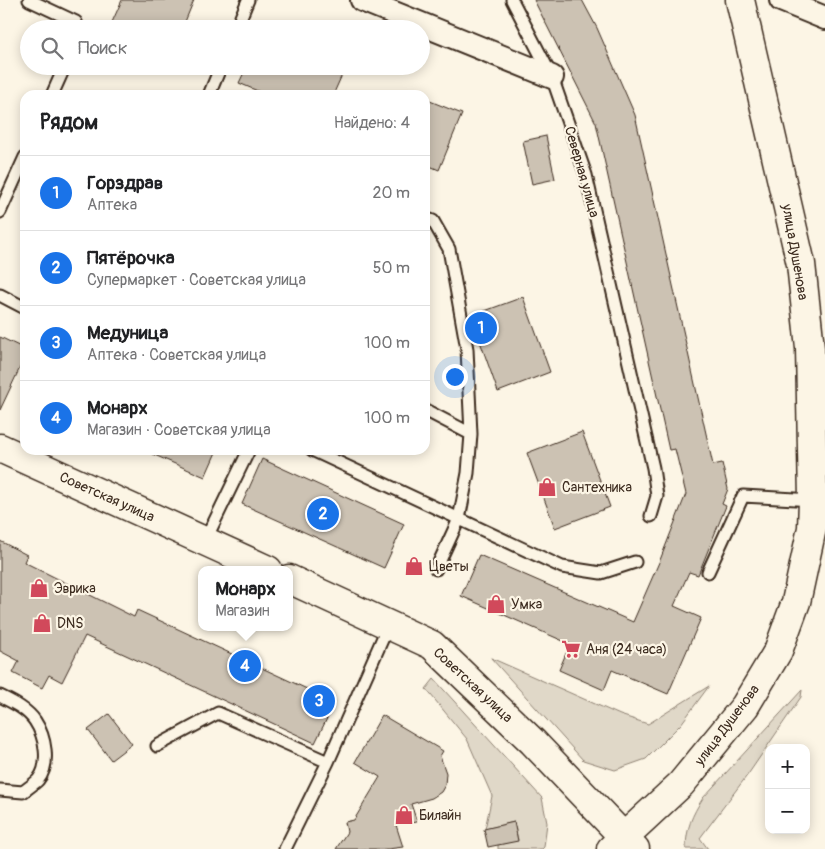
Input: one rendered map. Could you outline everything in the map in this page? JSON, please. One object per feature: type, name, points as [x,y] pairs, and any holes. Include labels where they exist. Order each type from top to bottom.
[{"type":"main road","name":"улица Душенова","points":[[623,845],[681,784],[745,706],[778,652],[796,602],[812,528],[810,348],[801,264],[740,0]]},
{"type":"main road","name":"Советская улица","points":[[0,448],[259,566]]},
{"type":"main road","name":"Советская улица","points":[[293,581],[432,645],[533,742],[623,845]]},
{"type":"street","points":[[362,0],[411,20]]},
{"type":"street","points":[[781,0],[825,18]]},
{"type":"street","points":[[430,28],[552,77]]},
{"type":"lane","points":[[29,0],[72,20]]},
{"type":"lane","points":[[240,20],[248,0]]},
{"type":"lane","name":"Северная улица","points":[[512,0],[552,77],[586,174],[653,468],[656,496],[651,516]]},
{"type":"lane","points":[[54,90],[61,75]]},
{"type":"lane","points":[[211,90],[217,75]]},
{"type":"lane","points":[[0,212],[20,167]]},
{"type":"lane","points":[[430,221],[449,249],[467,349],[471,434],[468,472],[460,519],[436,569]]},
{"type":"lane","points":[[0,295],[20,305]]},
{"type":"lane","points":[[430,413],[471,434]]},
{"type":"lane","points":[[205,541],[247,455]]},
{"type":"lane","points":[[323,455],[562,567],[601,573],[635,562]]},
{"type":"lane","points":[[708,572],[743,496],[813,500]]},
{"type":"lane","points":[[285,849],[328,762],[389,624]]},
{"type":"lane","points":[[0,696],[19,706],[34,720],[44,741],[46,764],[39,779],[23,792],[0,790]]},
{"type":"lane","points":[[157,746],[218,713],[328,762]]},
{"type":"shaded area","points":[[491,658],[620,715],[648,724],[709,686],[681,724],[646,759],[615,770],[583,760]]},
{"type":"shaded area","points":[[434,679],[542,798],[547,823],[544,847],[542,849],[498,849],[498,845],[518,840],[514,822],[485,829],[492,796],[467,739],[426,689]]},
{"type":"shaded area","points":[[802,690],[801,697],[769,744],[765,744],[765,750],[749,773],[700,838],[708,849],[686,849],[690,822],[703,798]]},
{"type":"building","points":[[122,0],[194,0],[186,20],[113,20]]},
{"type":"building","points":[[534,0],[582,0],[597,28],[635,115],[713,465],[722,463],[728,489],[722,504],[726,506],[698,575],[689,572],[674,606],[701,618],[668,694],[612,670],[604,690],[559,670],[570,644],[461,596],[479,555],[633,622],[686,494],[675,449],[669,450],[596,123]]},
{"type":"building","points":[[243,75],[342,75],[335,90],[255,90],[239,83]]},
{"type":"building","points":[[430,101],[462,114],[439,170],[430,166]]},
{"type":"building","points":[[546,136],[555,179],[532,184],[523,141]]},
{"type":"building","points":[[523,297],[550,372],[498,392],[471,316]]},
{"type":"building","points":[[0,337],[20,347],[20,368],[0,410]]},
{"type":"building","points":[[582,432],[610,507],[555,528],[527,453]]},
{"type":"building","points":[[154,455],[215,455],[205,477]]},
{"type":"building","points":[[262,459],[404,524],[384,568],[242,504]]},
{"type":"building","points":[[0,541],[27,555],[24,562],[134,617],[137,610],[335,702],[315,743],[85,636],[62,682],[49,675],[42,688],[13,673],[19,661],[0,651]]},
{"type":"building","points":[[109,714],[132,744],[111,760],[88,730]]},
{"type":"building","points":[[382,715],[443,751],[440,756],[446,773],[445,785],[441,792],[432,798],[411,804],[417,822],[396,825],[403,847],[388,849],[336,849],[347,832],[345,822],[354,820],[380,777],[355,762]]},
{"type":"building","points":[[514,822],[518,841],[488,847],[484,829]]},
{"type":"place","name":"Горздрав","points":[[481,328]]},
{"type":"place","name":"Сантехника","points":[[547,487]]},
{"type":"place","name":"Пятёрочка","points":[[323,514]]},
{"type":"place","name":"Цветы","points":[[414,566]]},
{"type":"place","name":"Эврика","points":[[39,588]]},
{"type":"place","name":"Умка","points":[[496,604]]},
{"type":"place","name":"DNS","points":[[42,623]]},
{"type":"place","name":"Аня (24 часа)","points":[[571,649]]},
{"type":"place","name":"Монарх","points":[[245,666]]},
{"type":"place","name":"Медуница","points":[[319,701]]},
{"type":"place","name":"Билайн","points":[[404,815]]}]
